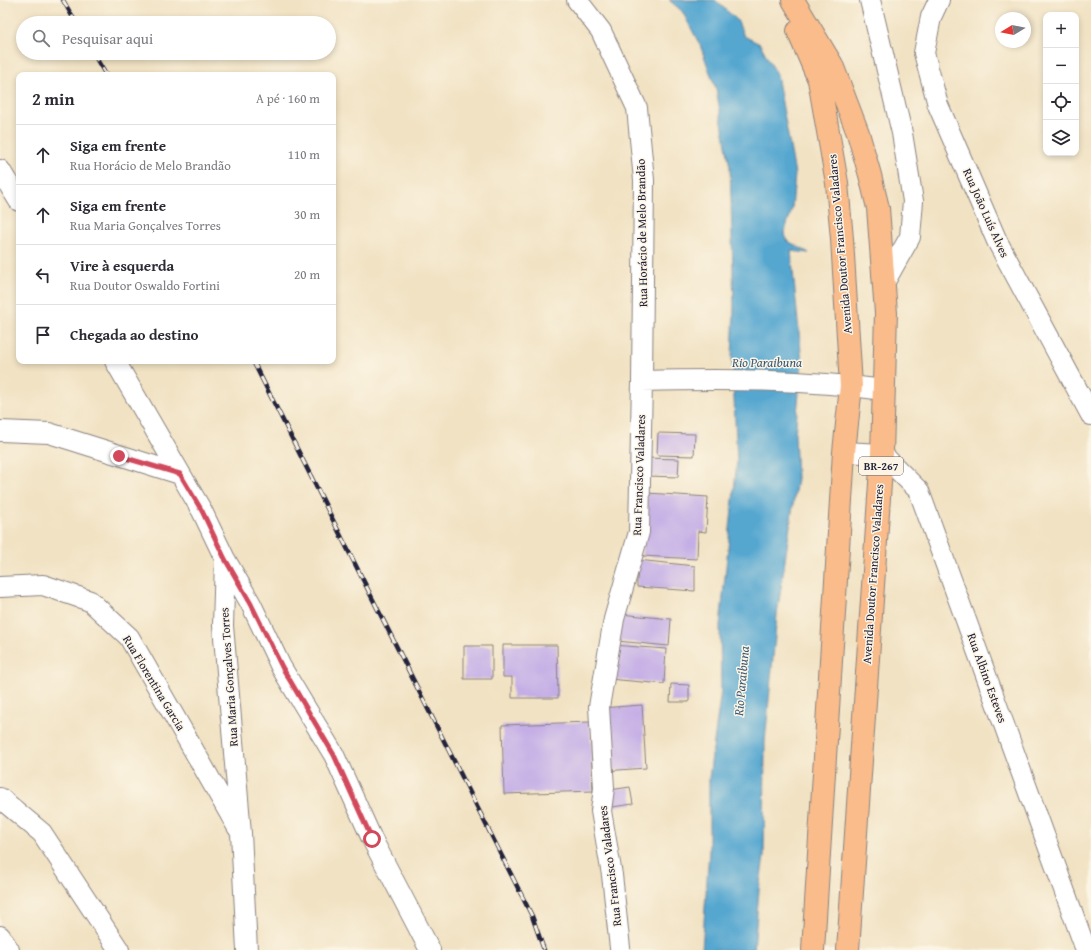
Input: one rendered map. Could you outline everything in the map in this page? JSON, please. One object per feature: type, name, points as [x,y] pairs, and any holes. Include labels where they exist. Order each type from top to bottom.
[{"type":"highway","name":"Avenida Doutor Francisco Valadares","points":[[785,0],[819,80],[833,155],[843,246],[851,386],[844,452],[813,950]]},
{"type":"highway","name":"Avenida Doutor Francisco Valadares","points":[[793,0],[832,65],[858,133],[878,208],[886,313],[882,454],[848,950]]},
{"type":"street","name":"Rua Horácio de Melo Brandão","points":[[577,0],[601,30],[637,108],[644,180],[642,381]]},
{"type":"street","points":[[870,0],[902,132],[913,201],[910,237],[884,282]]},
{"type":"street","name":"Rua João Luís Alves","points":[[939,0],[931,17],[924,53],[938,105],[997,241],[1091,415]]},
{"type":"street","points":[[0,170],[16,196]]},
{"type":"street","name":"Rua Maria Gonçalves Torres","points":[[117,364],[160,435],[180,474],[202,511],[225,559],[223,626],[241,834],[246,950]]},
{"type":"street","points":[[642,381],[696,379],[851,386],[884,390]]},
{"type":"street","name":"Rua Francisco Valadares","points":[[620,948],[612,875],[601,811],[604,788],[598,708],[614,619],[639,532],[642,381]]},
{"type":"street","points":[[0,431],[49,433],[180,474]]},
{"type":"street","points":[[844,452],[882,454]]},
{"type":"street","name":"Rua Albino Esteves","points":[[882,454],[919,491],[1086,950]]},
{"type":"street","points":[[225,559],[251,604],[282,667],[334,755],[372,839],[430,950]]},
{"type":"street","name":"Rua Florentina Garcia","points":[[0,587],[43,584],[90,601],[129,637],[241,834]]},
{"type":"street","points":[[0,798],[42,833],[119,950]]},
{"type":"street","points":[[0,936],[9,950]]},
{"type":"water","name":"Rio Paraibuna","points":[[669,0],[715,0],[737,20],[744,36],[760,44],[777,75],[795,174],[792,209],[785,231],[786,240],[809,253],[791,251],[802,362],[795,434],[797,478],[777,615],[765,742],[764,857],[759,890],[754,950],[702,950],[709,851],[709,778],[721,691],[720,625],[737,461],[732,357],[734,308],[730,167],[716,89],[700,45],[682,11]]},
{"type":"building","points":[[658,433],[695,434],[694,456],[657,455]]},
{"type":"building","points":[[646,458],[679,459],[678,477],[645,476]]},
{"type":"building","points":[[647,493],[708,497],[706,532],[698,531],[697,559],[642,556]]},
{"type":"building","points":[[637,560],[695,566],[695,591],[637,587]]},
{"type":"building","points":[[620,614],[671,619],[669,646],[617,641]]},
{"type":"building","points":[[503,645],[557,645],[558,698],[512,698],[512,677],[503,677]]},
{"type":"building","points":[[612,645],[666,649],[664,684],[609,679]]},
{"type":"building","points":[[464,646],[492,646],[492,679],[464,679]]},
{"type":"building","points":[[671,684],[689,685],[689,702],[670,702]]},
{"type":"building","points":[[642,705],[646,768],[605,771],[601,708]]},
{"type":"building","points":[[590,722],[593,791],[504,794],[502,725]]},
{"type":"building","points":[[630,787],[633,804],[612,807],[610,790]]},
{"type":"railway","points":[[63,0],[72,16]]},
{"type":"railway","points":[[97,60],[104,72]]},
{"type":"railway","points":[[255,364],[532,916],[544,950]]},
{"type":"route","points":[[119,456],[180,474],[202,511],[225,559],[251,604],[282,667],[334,755],[372,839]]}]
